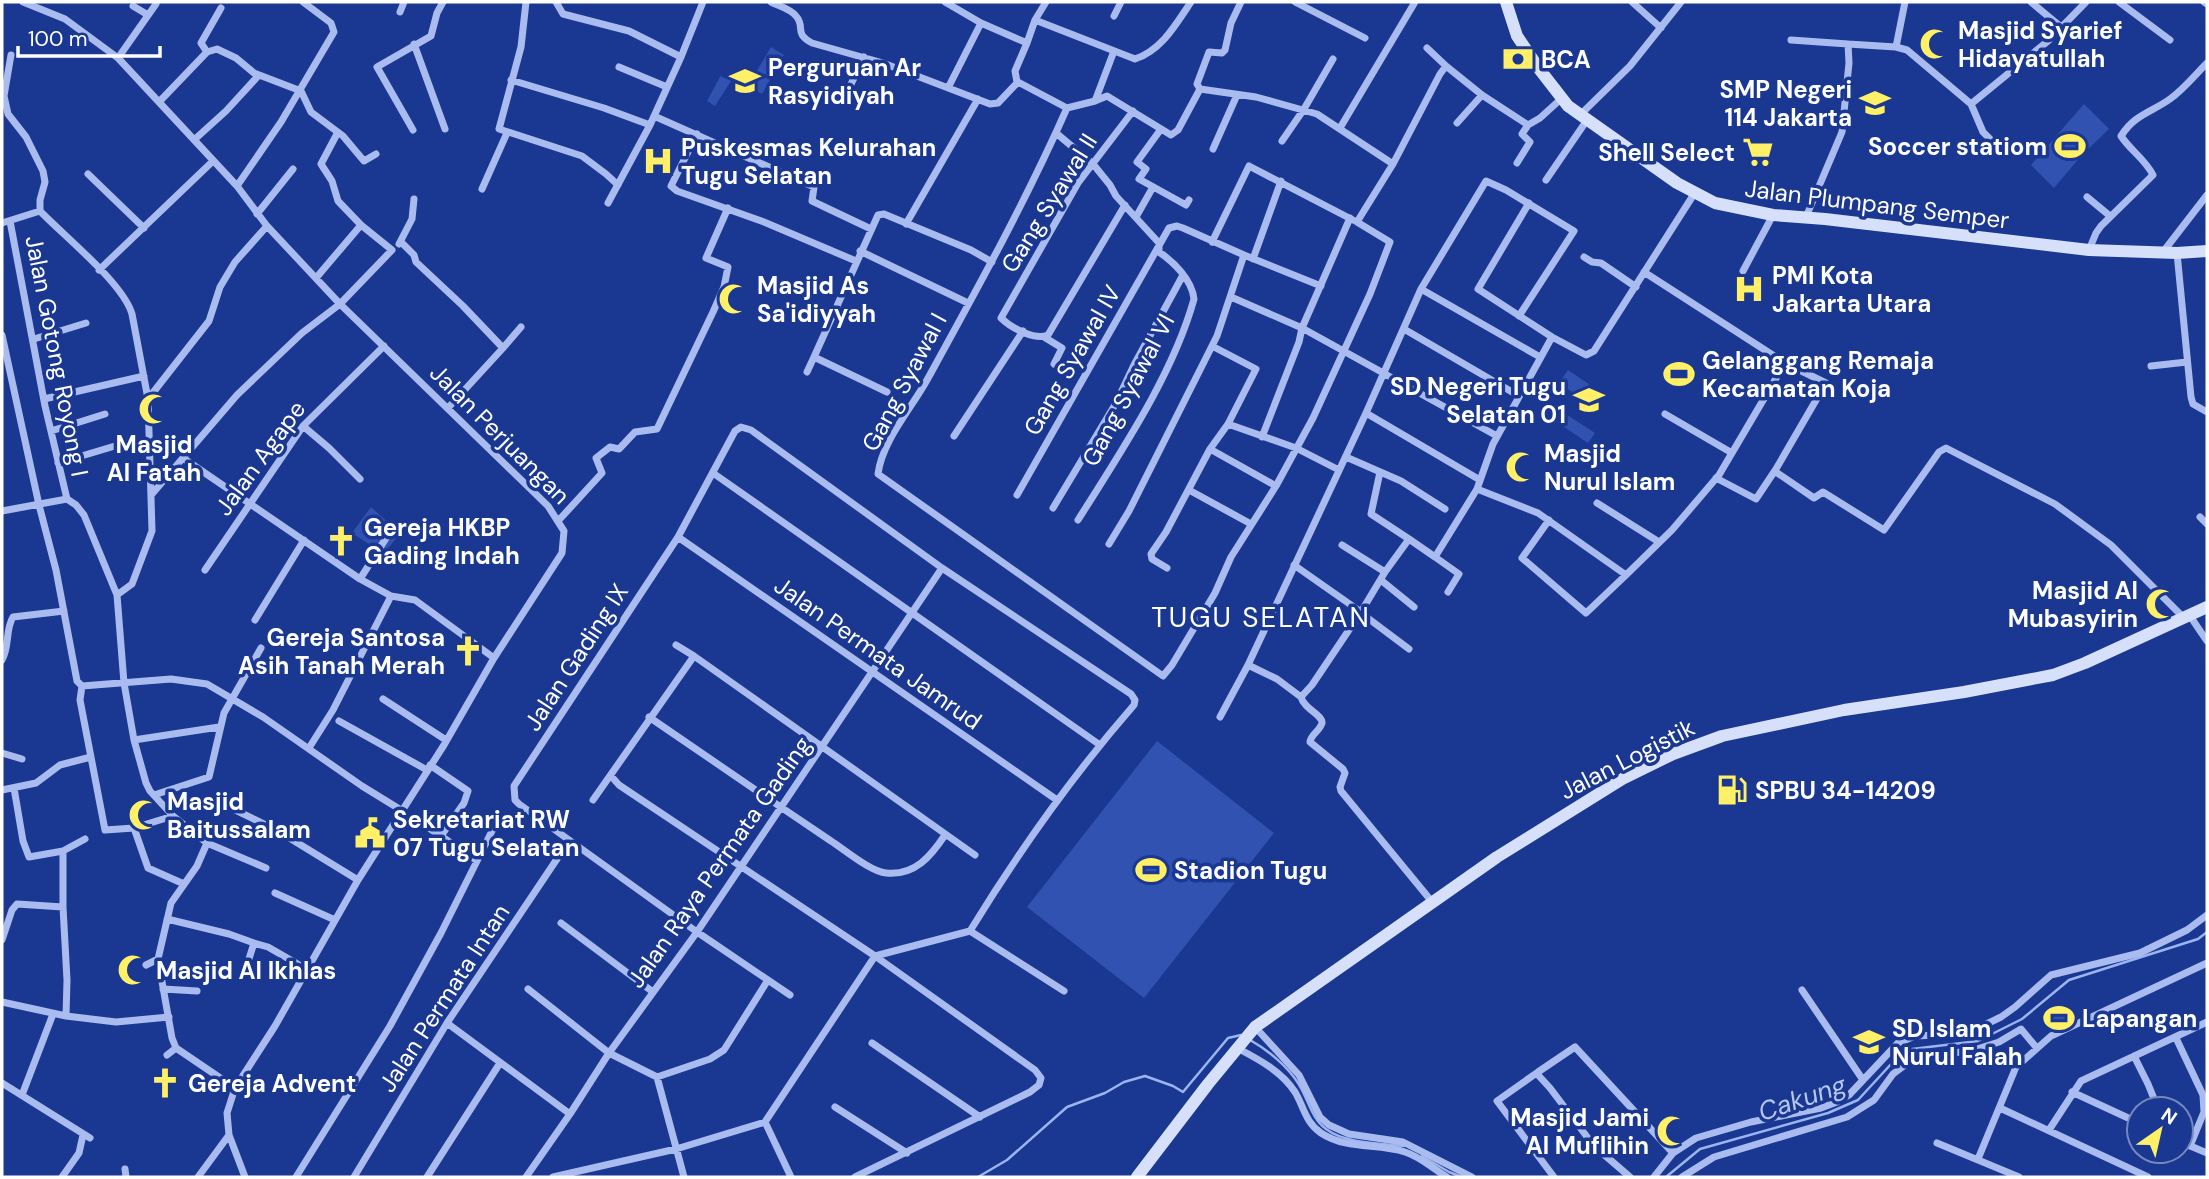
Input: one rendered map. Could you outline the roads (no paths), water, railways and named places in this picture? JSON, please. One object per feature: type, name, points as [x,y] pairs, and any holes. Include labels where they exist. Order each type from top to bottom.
[{"type":"main road","name":"Jalan Plumpang Semper","points":[[1506,2],[1517,36],[1539,70],[1562,98],[1583,118],[1694,194],[1736,208],[1773,215],[2090,250],[2162,253],[2207,251]]},
{"type":"main road","name":"Jalan Logistik","points":[[1137,1177],[1247,1037],[1497,857],[1624,778],[1704,742],[1844,710],[2053,675],[2207,607]]},
{"type":"street","name":"Jalan Perjuangan","points":[[23,2],[65,19],[118,58],[237,186],[267,226],[340,304],[548,506],[564,531],[562,553],[494,658],[358,880],[308,970],[235,1088],[227,1113],[229,1135],[245,1177]]},
{"type":"street","points":[[237,186],[300,91],[334,32],[331,23],[303,2]]},
{"type":"street","points":[[400,12],[404,2]]},
{"type":"street","points":[[413,130],[377,67],[431,36],[436,13],[443,2]]},
{"type":"street","points":[[526,2],[521,47],[499,130],[582,156],[618,185]]},
{"type":"street","points":[[556,2],[563,14],[629,31],[681,57]]},
{"type":"street","points":[[608,203],[654,117],[703,2]]},
{"type":"street","points":[[771,2],[797,16],[799,31],[804,38],[995,105],[1017,82]]},
{"type":"street","points":[[945,2],[981,23],[1027,43]]},
{"type":"street","points":[[962,11],[967,2]]},
{"type":"street","points":[[1017,82],[1015,71],[1035,20],[1046,2]]},
{"type":"street","points":[[1114,16],[1121,2]]},
{"type":"street","points":[[1035,20],[1135,59],[1148,55],[1166,38],[1191,2]]},
{"type":"street","points":[[1200,89],[1197,84],[1209,53],[1222,53],[1225,50],[1231,23],[1241,2]]},
{"type":"street","points":[[1295,2],[1365,38]]},
{"type":"street","points":[[1340,128],[1415,2]]},
{"type":"street","points":[[1632,2],[1661,28]]},
{"type":"street","points":[[1546,180],[1583,118],[1630,66],[1681,2]]},
{"type":"street","points":[[1896,47],[1905,2]]},
{"type":"street","points":[[2031,2],[2061,27]]},
{"type":"street","points":[[1971,104],[2019,67],[2085,2]]},
{"type":"street","points":[[2119,2],[2170,40]]},
{"type":"street","points":[[118,58],[156,4]]},
{"type":"street","points":[[133,6],[148,15]]},
{"type":"street","points":[[207,52],[201,43],[221,8]]},
{"type":"street","points":[[948,88],[981,23]]},
{"type":"street","points":[[1791,40],[1896,47],[1916,56],[1971,104],[1983,132],[1998,148],[1998,153]]},
{"type":"street","points":[[414,44],[444,129]]},
{"type":"street","points":[[1806,217],[1842,132],[1849,64],[1848,44]]},
{"type":"street","points":[[1427,48],[1482,95],[1528,125]]},
{"type":"street","points":[[160,101],[207,52],[211,49],[226,51],[260,75],[300,91],[316,117],[338,132],[364,161],[376,154]]},
{"type":"street","points":[[1095,102],[1114,51]]},
{"type":"street","points":[[11,55],[4,96],[8,114],[26,137],[45,182],[40,211],[129,303],[144,376],[148,399],[152,531],[132,584],[117,595]]},
{"type":"street","points":[[842,103],[864,57]]},
{"type":"street","points":[[1282,141],[1333,59]]},
{"type":"street","points":[[2090,250],[2096,233],[2110,216],[2153,174],[2121,136],[2137,118],[2173,97],[2207,63]]},
{"type":"street","points":[[619,66],[667,87]]},
{"type":"street","points":[[1262,437],[1303,328],[1353,220],[1394,164],[1435,82],[1446,66]]},
{"type":"street","points":[[194,140],[260,75]]},
{"type":"street","points":[[511,80],[650,125]]},
{"type":"street","points":[[1017,82],[1067,108],[1110,97],[1169,135],[1176,132],[1200,89]]},
{"type":"street","points":[[1200,89],[1304,109],[1317,114],[1394,164]]},
{"type":"street","points":[[1213,149],[1237,95]]},
{"type":"street","points":[[1457,123],[1482,95]]},
{"type":"street","points":[[1517,163],[1530,142],[1522,135],[1528,125],[1562,98]]},
{"type":"street","points":[[906,224],[978,99]]},
{"type":"street","name":"Gang Syawal I","points":[[1067,108],[992,262],[926,383],[889,443],[879,468],[879,476],[1159,674],[1165,675],[1215,593],[1231,557],[1251,524]]},
{"type":"street","name":"Gang Syawal II","points":[[1023,331],[1001,318],[1079,183],[1133,111]]},
{"type":"street","points":[[654,117],[814,187],[810,199],[812,201],[871,229]]},
{"type":"street","points":[[1161,129],[1137,162],[1146,169],[1139,179],[1186,205],[1189,200]]},
{"type":"street","points":[[338,132],[321,164],[332,181],[338,201],[361,225],[392,250]]},
{"type":"street","points":[[482,189],[507,133]]},
{"type":"street","points":[[1056,133],[1093,164],[1159,243]]},
{"type":"street","points":[[697,134],[671,186],[856,261]]},
{"type":"street","points":[[99,270],[213,161]]},
{"type":"street","points":[[1189,490],[1251,524],[1276,486],[1313,418],[1370,294],[1390,242],[1249,166],[1213,242]]},
{"type":"street","points":[[257,214],[293,169]]},
{"type":"street","points":[[88,174],[144,228]]},
{"type":"street","points":[[1253,259],[1281,181]]},
{"type":"street","points":[[1220,717],[1248,665],[1346,457],[1421,289],[1485,181],[1529,203],[1572,229],[1575,234],[1519,316]]},
{"type":"street","points":[[1136,217],[1153,187]]},
{"type":"street","points":[[1529,203],[1478,288],[1552,337],[1589,355],[1636,287],[1694,194]]},
{"type":"street","points":[[2162,253],[2207,195]]},
{"type":"street","points":[[2087,197],[2110,216]]},
{"type":"street","points":[[152,494],[237,395],[302,334],[340,304],[401,242],[412,219],[414,199]]},
{"type":"street","points":[[1043,337],[1048,335],[1125,205]]},
{"type":"street","points":[[559,520],[602,473],[596,458],[610,447],[619,449],[635,432],[653,430],[658,426],[723,287],[728,267],[706,258],[728,208]]},
{"type":"street","points":[[6,222],[40,211]]},
{"type":"street","points":[[807,372],[878,215],[950,240],[992,262]]},
{"type":"street","points":[[1744,271],[1773,215]]},
{"type":"street","name":"Jalan Gotong Royong I","points":[[6,222],[34,339],[44,398],[67,499]]},
{"type":"street","points":[[316,278],[361,225]]},
{"type":"street","points":[[148,399],[209,321],[220,287],[235,262],[267,226]]},
{"type":"street","points":[[1053,508],[1116,403],[1183,275],[1172,260],[1159,252],[1159,243],[1169,228],[1177,226],[1321,286]]},
{"type":"street","points":[[401,242],[414,255],[415,261],[503,348]]},
{"type":"street","name":"Gang Syawal IV","points":[[1017,495],[1159,243]]},
{"type":"street","points":[[860,251],[968,303]]},
{"type":"street","points":[[2176,253],[2193,404],[2207,412]]},
{"type":"street","points":[[1109,544],[1129,511],[1212,346],[1244,256]]},
{"type":"street","points":[[1584,257],[1592,262],[1599,262],[1636,287]]},
{"type":"street","points":[[1644,272],[1784,363],[1826,385],[1776,471],[1756,499],[1716,478]]},
{"type":"street","name":"Gang Syawal VI","points":[[1078,520],[1137,425],[1191,310],[1194,291],[1183,275]]},
{"type":"street","points":[[1421,289],[1540,357]]},
{"type":"street","points":[[1231,297],[1303,328],[1497,436]]},
{"type":"street","points":[[34,339],[86,323]]},
{"type":"street","points":[[447,408],[521,327]]},
{"type":"street","points":[[1404,329],[1519,396]]},
{"type":"street","points":[[954,436],[1023,331],[1043,337],[1062,348],[1054,364]]},
{"type":"street","points":[[2,335],[56,570],[77,681],[82,686],[171,679],[206,684],[232,698],[401,810]]},
{"type":"street","points":[[1435,557],[1477,489],[1497,436],[1552,337]]},
{"type":"street","name":"Jalan Agape","points":[[205,570],[303,426],[335,391],[384,346]]},
{"type":"street","points":[[1167,568],[1152,559],[1151,554],[1210,449],[1228,424],[1256,368],[1212,346]]},
{"type":"street","points":[[814,357],[887,393]]},
{"type":"street","points":[[2151,366],[2187,362]]},
{"type":"street","points":[[1549,520],[1522,558],[1586,613],[1659,542],[1716,478],[1784,363]]},
{"type":"street","points":[[44,398],[144,376]]},
{"type":"street","points":[[1366,413],[1480,480]]},
{"type":"street","points":[[51,431],[106,414]]},
{"type":"street","points":[[1665,414],[1732,453]]},
{"type":"street","points":[[1228,424],[1296,448],[1339,470]]},
{"type":"street","points":[[303,426],[360,479]]},
{"type":"street","name":"Jalan Gading IX","points":[[569,841],[514,800],[514,786],[678,537],[735,431],[741,427],[751,430],[942,568]]},
{"type":"street","points":[[58,463],[115,446],[150,440]]},
{"type":"street","points":[[1776,471],[1814,497],[1823,492],[1884,530],[1940,450],[1945,448],[2055,504],[2111,545],[2187,617],[2207,640]]},
{"type":"street","points":[[1210,449],[1276,486]]},
{"type":"street","points":[[1346,457],[1412,487],[1445,509]]},
{"type":"street","points":[[183,458],[360,579],[391,596],[415,600],[494,658]]},
{"type":"street","points":[[1380,472],[1371,514],[1459,574],[1448,592]]},
{"type":"street","points":[[713,473],[1100,745]]},
{"type":"street","points":[[1477,489],[1549,520],[1626,575]]},
{"type":"street","points":[[2,510],[67,499],[84,515],[117,595],[124,683],[134,740],[146,783],[173,816],[206,843],[266,867]]},
{"type":"street","points":[[1597,503],[1659,542]]},
{"type":"street","points":[[2200,517],[2207,524]]},
{"type":"street","points":[[360,579],[388,535]]},
{"type":"street","name":"Jalan Permata Jamrud","points":[[678,537],[1057,800]]},
{"type":"street","points":[[1301,697],[1312,685],[1409,539]]},
{"type":"street","points":[[255,620],[304,540]]},
{"type":"street","points":[[1342,545],[1385,572]]},
{"type":"street","points":[[1294,565],[1409,649]]},
{"type":"street","points":[[553,1177],[676,1149],[765,1122],[875,956],[970,931],[1007,871],[1057,800],[1134,705],[1135,700],[1131,694],[942,568]]},
{"type":"street","name":"Jalan Raya Permata Gading","points":[[526,1177],[609,1053],[697,933],[942,568]]},
{"type":"street","points":[[1381,581],[1414,607]]},
{"type":"street","points":[[309,748],[333,710],[391,596]]},
{"type":"street","points":[[2,660],[7,650],[9,626],[13,617],[64,611]]},
{"type":"street","points":[[676,645],[975,855]]},
{"type":"street","points":[[154,795],[208,779],[219,727],[232,698],[261,648]]},
{"type":"street","points":[[593,800],[694,656]]},
{"type":"street","points":[[1248,665],[1277,679],[1301,697],[1306,707],[1321,717],[1321,726],[1311,736],[1310,742],[1343,769],[1345,773],[1341,791],[1433,903]]},
{"type":"street","points":[[82,686],[80,700],[105,830],[134,828],[173,816]]},
{"type":"street","points":[[383,699],[446,740]]},
{"type":"street","points":[[649,717],[780,807],[883,873],[908,870],[920,865],[929,858],[945,835]]},
{"type":"street","points":[[339,721],[429,768],[468,792],[464,803],[441,836]]},
{"type":"street","points":[[134,740],[219,727]]},
{"type":"street","points":[[2,753],[22,759]]},
{"type":"street","points":[[2,790],[36,783],[68,762],[91,757]]},
{"type":"street","points":[[611,776],[619,785],[875,956],[1035,1070],[1041,1078],[1039,1085],[980,1118],[855,1177]]},
{"type":"street","points":[[14,788],[23,841],[29,857],[62,851],[85,839]]},
{"type":"street","points":[[219,802],[278,831],[358,880]]},
{"type":"street","points":[[296,1177],[390,1026],[495,825]]},
{"type":"street","points":[[134,828],[148,868],[184,884]]},
{"type":"street","points":[[429,828],[476,860]]},
{"type":"street","points":[[569,841],[697,933],[790,995]]},
{"type":"street","name":"Jalan Permata Intan","points":[[356,1177],[447,1023],[569,841]]},
{"type":"street","points":[[206,843],[197,866],[174,896],[158,959],[176,1048],[235,1088]]},
{"type":"street","points":[[62,851],[66,1016]]},
{"type":"street","points":[[275,893],[335,920]]},
{"type":"street","points":[[2,940],[12,910],[17,904],[63,907]]},
{"type":"street","points":[[1654,1177],[1673,1153],[1696,1138],[1751,1122],[1821,1108],[1849,1095],[1898,1043],[1915,1035],[1958,1034],[1976,1029],[2015,1007],[2051,975],[2140,953],[2187,930],[2207,915]]},
{"type":"street","points":[[167,919],[229,934],[268,947],[308,970]]},
{"type":"street","points":[[561,923],[653,992]]},
{"type":"street","points":[[970,931],[1064,991]]},
{"type":"street","points":[[248,962],[254,943]]},
{"type":"street","points":[[146,965],[158,959]]},
{"type":"street","points":[[1978,1159],[2016,1068],[2036,1047],[2052,1036],[2207,963]]},
{"type":"street","points":[[528,989],[609,1053],[657,1077],[710,1059],[724,1049],[768,980]]},
{"type":"street","points":[[163,989],[197,991]]},
{"type":"street","points":[[1802,990],[1863,1080]]},
{"type":"street","points":[[2,1002],[53,1014],[116,1022],[169,1017]]},
{"type":"street","points":[[22,1095],[53,1014]]},
{"type":"street","points":[[2049,1130],[2081,1081],[2207,1022]]},
{"type":"street","points":[[447,1023],[570,1114]]},
{"type":"street","points":[[1682,1177],[1714,1157],[1847,1117],[1874,1100],[1893,1074],[1913,1059],[1974,1049],[1999,1042],[2021,1029],[2036,1047]]},
{"type":"street","points":[[1247,1037],[1295,1093],[1310,1124],[1320,1132],[1349,1144],[1409,1153],[1447,1177]]},
{"type":"street","points":[[1247,1037],[1299,1075],[1320,1116],[1329,1125],[1349,1134],[1403,1142],[1472,1177]]},
{"type":"street","points":[[2176,1038],[2203,1095],[2204,1112],[2195,1134]]},
{"type":"street","points":[[872,1043],[980,1118]]},
{"type":"street","points":[[1554,1177],[1497,1101],[1575,1046],[1673,1153]]},
{"type":"street","points":[[167,1055],[176,1048]]},
{"type":"street","points":[[2134,1056],[2152,1095]]},
{"type":"street","points":[[427,1177],[500,1063]]},
{"type":"street","points":[[1538,1072],[1594,1146],[1630,1177]]},
{"type":"street","points":[[657,1077],[684,1177]]},
{"type":"street","points":[[2,1083],[86,1136],[79,1153],[62,1177]]},
{"type":"street","points":[[2072,1092],[2125,1117]]},
{"type":"street","points":[[835,1107],[907,1153]]},
{"type":"street","points":[[2000,1108],[2148,1177]]},
{"type":"street","points":[[765,1122],[791,1177]]},
{"type":"street","points":[[198,1177],[229,1135]]},
{"type":"street","points":[[1937,1143],[2019,1177]]},
{"type":"waterway","name":"Cakung","points":[[1666,1177],[1700,1149],[1828,1113],[1858,1100],[1904,1050],[1978,1041],[2022,1019],[2069,980],[2198,939],[2207,932]]},
{"type":"waterway","points":[[978,1177],[1007,1160],[1067,1107],[1105,1093],[1124,1082],[1145,1076],[1183,1092],[1228,1038],[1241,1035]]},
{"type":"waterway","points":[[1250,1040],[1270,1054],[1294,1077],[1317,1119],[1326,1129],[1343,1138],[1404,1146]]},
{"type":"waterway","points":[[1422,1156],[1462,1177]]},
{"type":"place","name":"Masjid Syarief Hidayatullah","points":[[1935,44]]},
{"type":"place","name":"BCA","points":[[1518,59]]},
{"type":"place","name":"Perguruan Ar Rasyidiyah","points":[[745,81]]},
{"type":"place","name":"SMP Negeri 114 Jakarta","points":[[1875,103]]},
{"type":"place","name":"Soccer statiom","points":[[2070,146]]},
{"type":"place","name":"Shell Select","points":[[1758,152]]},
{"type":"place","name":"Puskesmas Kelurahan Tugu Selatan","points":[[658,161]]},
{"type":"place","name":"PMI Kota Jakarta Utara","points":[[1749,289]]},
{"type":"place","name":"Masjid As Sa'idiyyah","points":[[734,299]]},
{"type":"place","name":"Gelanggang Remaja Kecamatan Koja","points":[[1679,374]]},
{"type":"place","name":"SD Negeri Tugu Selatan 01","points":[[1589,400]]},
{"type":"place","name":"Masjid Al Fatah","points":[[154,409]]},
{"type":"place","name":"Masjid Nurul Islam","points":[[1521,467]]},
{"type":"place","name":"Gereja HKBP Gading Indah","points":[[341,541]]},
{"type":"place","name":"Masjid Al Mubasyirin","points":[[2161,604]]},
{"type":"place","name":"Gereja Santosa Asih Tanah Merah","points":[[468,651]]},
{"type":"place","name":"SPBU 34-14209","points":[[1732,790]]},
{"type":"place","name":"Masjid Baitussalam","points":[[144,815]]},
{"type":"place","name":"Sekretariat RW 07 Tugu Selatan","points":[[370,833]]},
{"type":"place","name":"Stadion Tugu","points":[[1151,870]]},
{"type":"place","name":"Masjid Al Ikhlas","points":[[133,970]]},
{"type":"place","name":"Lapangan","points":[[2059,1018]]},
{"type":"place","name":"SD Islam Nurul Falah","points":[[1869,1042]]},
{"type":"place","name":"Gereja Advent","points":[[165,1083]]},
{"type":"place","name":"Masjid Jami Al Muflihin","points":[[1672,1131]]},
{"type":"district","name":"TUGU SELATAN","points":[[1261,617]]}]
